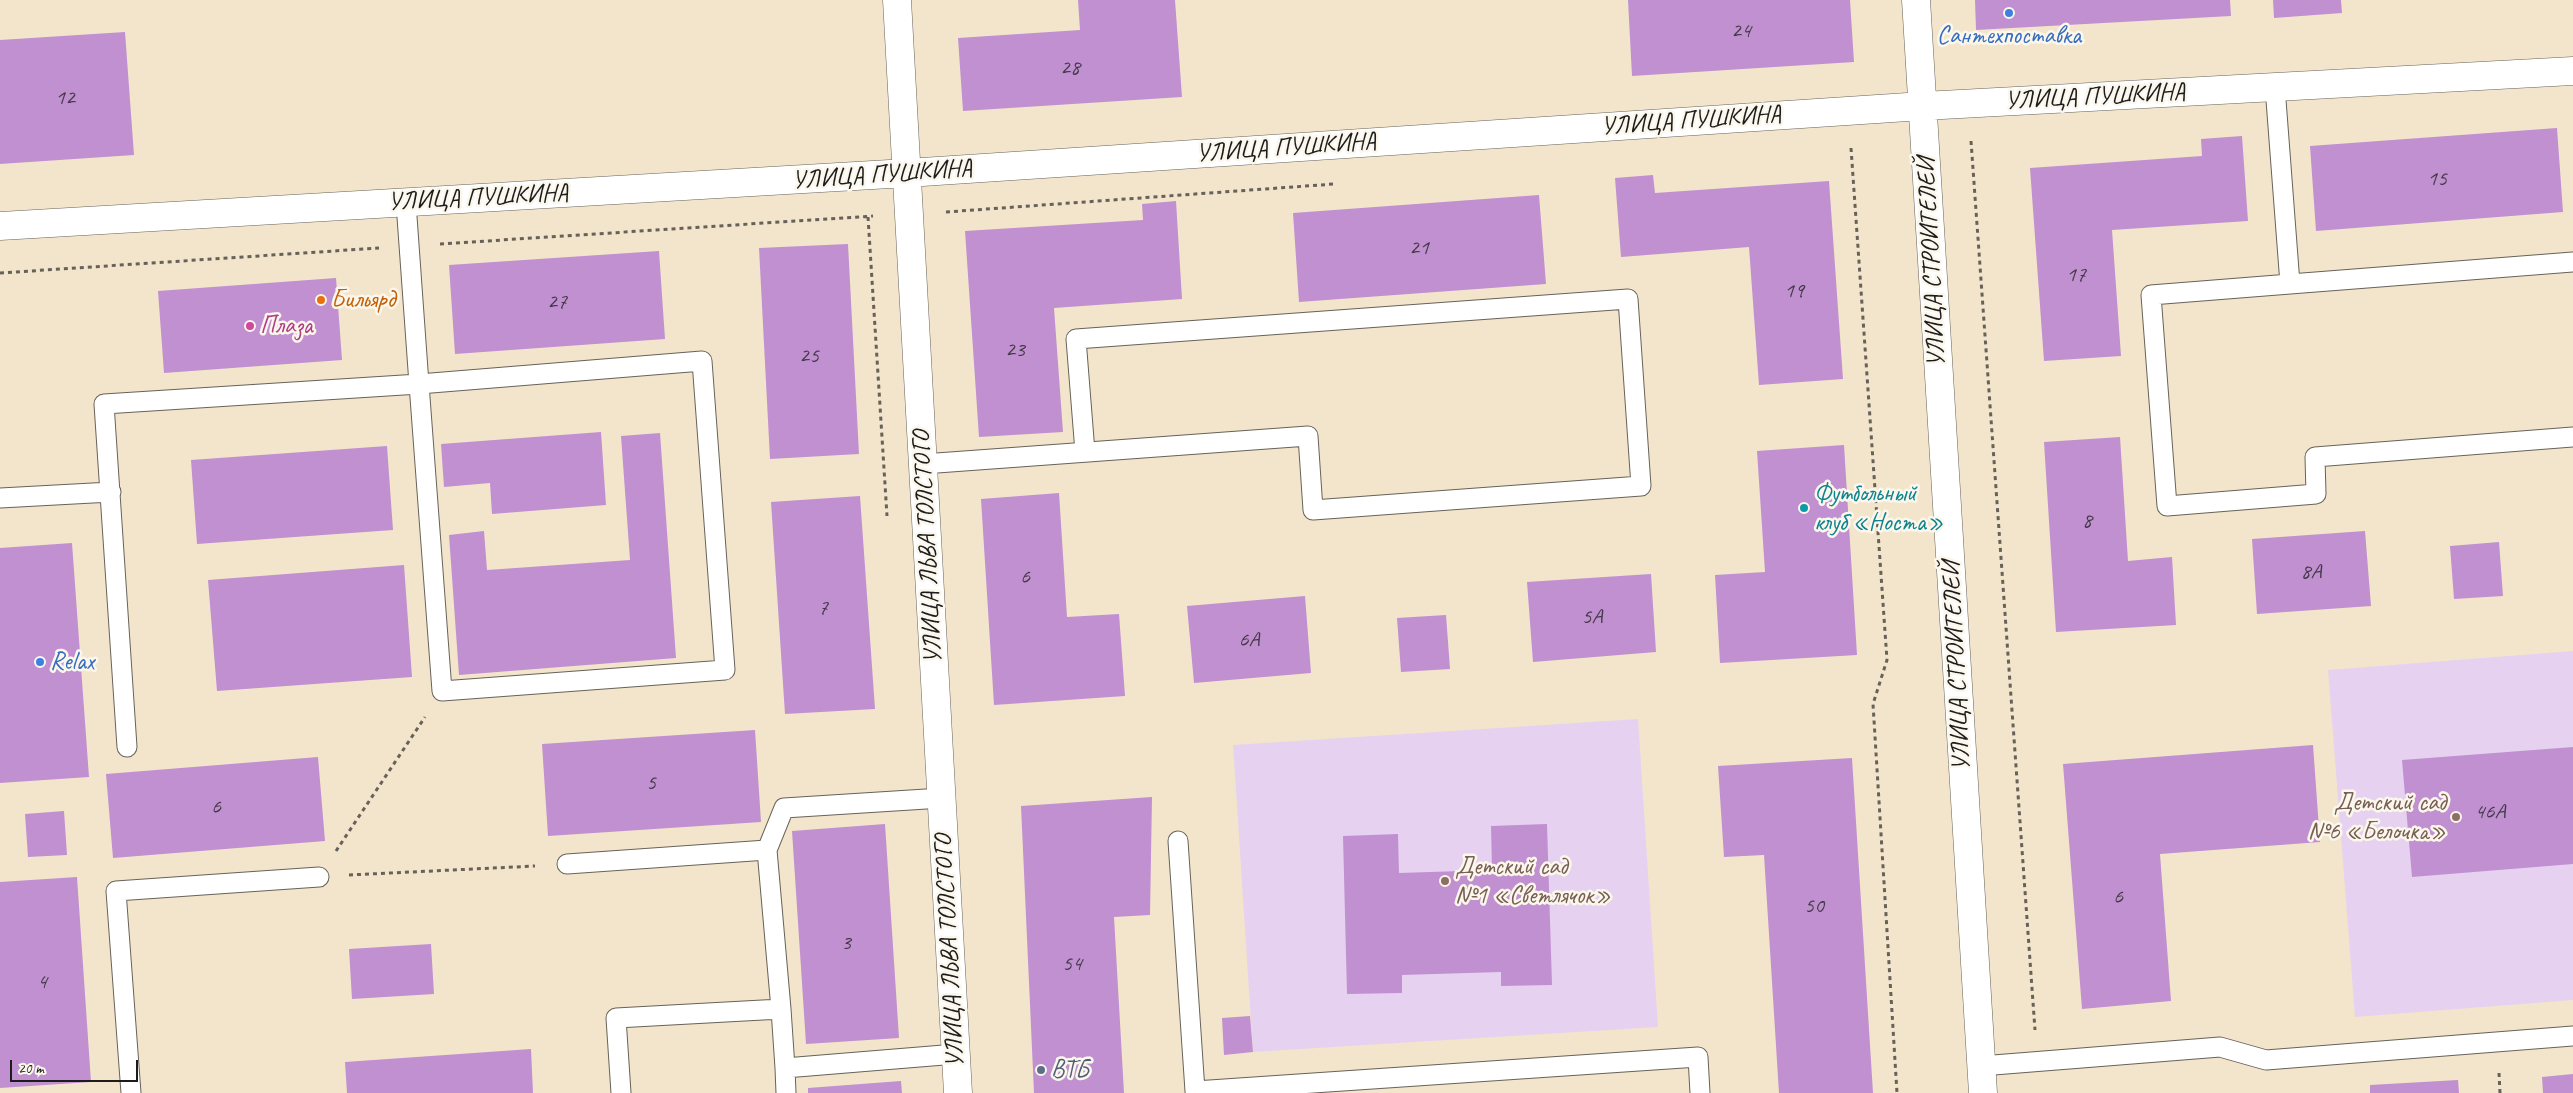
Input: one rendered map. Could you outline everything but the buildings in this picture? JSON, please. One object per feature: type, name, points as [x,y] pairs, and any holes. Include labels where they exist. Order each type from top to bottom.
[{"type":"street","name":"УЛИЦА ЛЬВА ТОЛСТОГО","points":[[897,0],[958,1093]]},
{"type":"street","name":"УЛИЦА СТРОИТЕЛЕЙ","points":[[1916,0],[1983,1093]]},
{"type":"street","name":"УЛИЦА ПУШКИНА","points":[[0,226],[907,173],[1922,106],[2573,71]]},
{"type":"lane","points":[[2275,87],[2290,284]]},
{"type":"lane","points":[[128,746],[104,404],[419,384],[702,361],[726,670],[442,691],[419,384],[406,202]]},
{"type":"lane","points":[[2573,262],[2151,295],[2167,506],[2316,494],[2315,457],[2573,437]]},
{"type":"lane","points":[[923,464],[1308,436],[1313,510],[1641,486],[1628,299],[1076,339],[1085,452]]},
{"type":"lane","points":[[0,498],[111,492]]},
{"type":"lane","points":[[786,1093],[781,1009],[767,850],[784,808],[942,798]]},
{"type":"lane","points":[[1178,841],[1195,1092],[1698,1057],[1700,1093]]},
{"type":"lane","points":[[567,864],[767,850]]},
{"type":"lane","points":[[131,1093],[116,891],[318,877]]},
{"type":"lane","points":[[621,1093],[616,1018],[781,1009]]},
{"type":"lane","points":[[1981,1066],[2220,1047],[2266,1060],[2573,1036]]},
{"type":"lane","points":[[785,1068],[956,1054]]},
{"type":"path","points":[[1925,143],[1981,139]]},
{"type":"path","points":[[1971,140],[2037,1061]]},
{"type":"path","points":[[1841,148],[1860,147]]},
{"type":"path","points":[[1851,148],[1887,660],[1872,704],[1897,1093]]},
{"type":"path","points":[[0,273],[909,214],[1336,184]]},
{"type":"path","points":[[318,877],[442,691]]},
{"type":"path","points":[[318,877],[567,864]]},
{"type":"shaded area","name":"Детский сад №6 «Белочка»","points":[[2573,651],[2573,1000],[2355,1017],[2328,670]]},
{"type":"shaded area","name":"Детский сад №1 «Светлячок»","points":[[1638,719],[1658,1027],[1253,1052],[1233,745]]},
{"type":"place","name":"Сантехпоставка","points":[[2009,13]]},
{"type":"place","name":"Бильярд","points":[[321,300]]},
{"type":"place","name":"Плаза","points":[[250,326]]},
{"type":"place","name":"Футбольный клуб «Носта»","points":[[1804,508]]},
{"type":"place","name":"Relax","points":[[40,662]]},
{"type":"place","name":"Детский сад №6 «Белочка»","points":[[2456,817]]},
{"type":"place","name":"Детский сад №1 «Светлячок»","points":[[1445,881]]},
{"type":"place","name":"ВТБ","points":[[1041,1070]]}]
